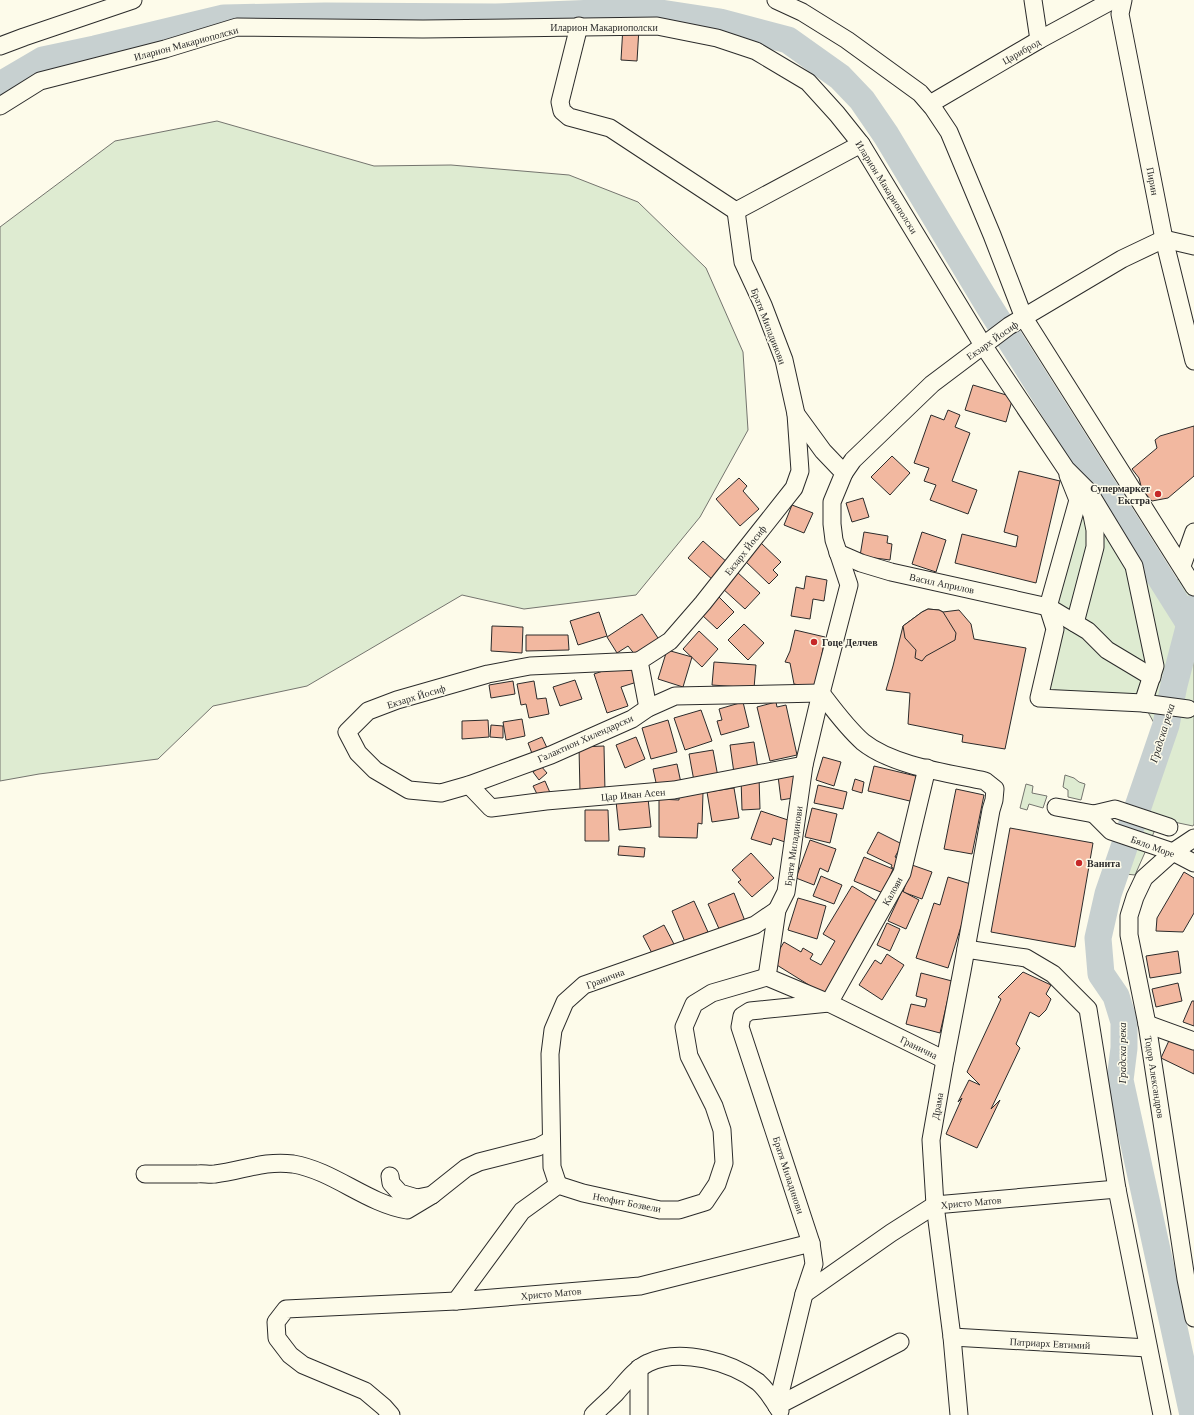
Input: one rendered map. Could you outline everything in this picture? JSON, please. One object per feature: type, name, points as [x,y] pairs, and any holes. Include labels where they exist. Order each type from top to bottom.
[{"type":"street","points":[[0,46],[90,8],[133,0]]},
{"type":"street","points":[[778,0],[802,12],[847,40],[920,93],[930,104],[949,132],[995,242],[1024,318],[1194,587]]},
{"type":"street","points":[[1033,0],[1039,40]]},
{"type":"street","name":"Цариброд","points":[[930,104],[1039,40],[1113,0]]},
{"type":"street","name":"Пирин","points":[[1123,0],[1120,14],[1164,239],[1194,361]]},
{"type":"street","points":[[579,26],[560,102],[562,112],[570,117],[610,128],[736,211],[861,144]]},
{"type":"street","name":"Иларион Макариополски","points":[[0,106],[26,89],[40,82],[165,49],[237,27],[423,29],[657,26],[717,38],[756,51],[808,82],[837,114],[861,144],[983,345],[1066,469],[1089,492],[1134,566],[1155,666],[1143,703]]},
{"type":"street","name":"Братя Миладинови","points":[[736,211],[743,262],[763,305],[784,360],[796,414],[823,451],[844,473],[832,502],[832,524],[834,540],[849,585],[804,765],[786,892],[777,910],[767,977]]},
{"type":"street","points":[[1164,239],[1194,246]]},
{"type":"street","name":"Екзарх Йосиф","points":[[844,473],[852,460],[932,384],[983,345],[1009,326],[1122,259],[1164,239]]},
{"type":"street","name":"Екзарх Йосиф","points":[[469,785],[441,793],[409,790],[374,770],[358,753],[348,732],[368,711],[397,700],[488,674],[530,666],[564,666],[639,661],[670,641],[703,603],[794,488],[800,471],[796,414]]},
{"type":"street","points":[[1066,469],[1078,500],[1048,607],[1055,629],[1039,698],[1143,703],[1188,709]]},
{"type":"street","points":[[1066,469],[1085,497],[1092,515],[1095,530],[1095,547],[1075,624]]},
{"type":"street","points":[[1182,566],[1194,532]]},
{"type":"street","name":"Васил Априлов","points":[[838,553],[862,563],[891,572],[1048,607],[1088,631],[1108,650],[1152,677]]},
{"type":"street","points":[[639,661],[648,708]]},
{"type":"street","points":[[821,693],[846,724],[864,742],[883,755],[927,768]]},
{"type":"street","name":"Галактион Хилендарски","points":[[469,785],[551,755],[632,719],[648,708],[675,696],[821,693]]},
{"type":"street","name":"Цар Иван Асен","points":[[469,785],[491,808],[546,801],[674,790],[804,765]]},
{"type":"street","name":"Драма","points":[[927,768],[985,781],[995,789],[931,1140],[935,1205],[952,1337],[959,1415]]},
{"type":"street","name":"Калоян","points":[[829,1003],[902,873],[927,768]]},
{"type":"street","points":[[1056,806],[1094,814],[1115,809],[1164,825]]},
{"type":"street","name":"Бяло Море","points":[[1094,814],[1111,831],[1173,852],[1194,863]]},
{"type":"street","name":"Тодор Александров","points":[[1194,838],[1173,852],[1144,878],[1128,916],[1129,935],[1147,1024],[1190,1278],[1194,1318]]},
{"type":"street","name":"Гранична","points":[[558,1185],[552,1167],[550,1054],[553,1030],[565,1002],[584,985],[755,925],[777,910]]},
{"type":"street","points":[[966,949],[1026,958],[1053,974],[1088,1008],[1117,1189],[1162,1415]]},
{"type":"street","points":[[767,977],[829,1003]]},
{"type":"street","name":"Неофит Бозвели","points":[[558,1185],[583,1193],[660,1210],[679,1210],[705,1202],[717,1184],[724,1163],[722,1130],[714,1106],[688,1056],[684,1027],[694,1004],[712,993],[767,977]]},
{"type":"street","name":"Братя Миладинови","points":[[779,1411],[804,1294],[814,1264],[811,1243],[740,1027],[742,1016],[750,1011],[829,1003]]},
{"type":"street","name":"Гранична","points":[[829,1003],[945,1060]]},
{"type":"street","points":[[1147,1024],[1194,1041]]},
{"type":"street","points":[[145,1174],[214,1174],[266,1163],[292,1164],[314,1169],[347,1184],[368,1197],[393,1208],[407,1210],[432,1196],[466,1168],[479,1162],[538,1147],[551,1140]]},
{"type":"street","points":[[390,1176],[390,1183],[400,1193],[417,1198],[432,1196]]},
{"type":"street","points":[[456,1301],[522,1211],[558,1185]]},
{"type":"street","name":"Христо Матов","points":[[804,1294],[891,1233],[935,1205],[1117,1189]]},
{"type":"street","name":"Христо Матов","points":[[391,1415],[365,1391],[303,1365],[290,1355],[277,1338],[276,1322],[286,1309],[456,1301],[640,1286],[811,1243]]},
{"type":"street","name":"Патриарх Евтимий","points":[[952,1337],[1148,1348]]},
{"type":"street","points":[[593,1415],[639,1368],[650,1362],[681,1356],[721,1363],[758,1382],[769,1393],[779,1411],[900,1342]]},
{"type":"street","points":[[639,1368],[639,1415]]},
{"type":"green space","points":[[217,121],[374,166],[451,165],[569,175],[638,202],[706,268],[743,352],[748,430],[700,517],[636,595],[524,609],[462,595],[307,686],[213,706],[158,759],[39,774],[0,781],[0,227],[115,141]]},
{"type":"green space","points":[[1109,478],[1176,581],[1194,570],[1194,824],[1193,826],[1169,821],[1158,823],[1135,875],[1106,872],[1110,856],[1133,801],[1154,723],[1143,703],[1039,698],[1048,607],[1078,500]]},
{"type":"green space","points":[[1065,775],[1085,784],[1081,800],[1068,797],[1068,790],[1063,787]]},
{"type":"green space","points":[[1026,784],[1033,786],[1032,793],[1047,796],[1043,808],[1029,804],[1027,810],[1020,808]]},
{"type":"building","points":[[623,26],[639,28],[637,61],[621,60]]},
{"type":"building","points":[[973,385],[1013,397],[1006,422],[965,410]]},
{"type":"building","points":[[948,410],[960,415],[955,427],[970,433],[952,481],[977,490],[968,514],[930,500],[936,485],[924,481],[929,468],[914,463],[931,415],[944,420]]},
{"type":"building","points":[[1194,426],[1194,476],[1168,498],[1152,501],[1142,490],[1139,478],[1132,469],[1157,448],[1155,440],[1160,436]]},
{"type":"building","points":[[892,456],[910,473],[890,495],[871,477]]},
{"type":"building","points":[[1019,471],[1060,481],[1036,583],[955,563],[962,534],[1016,547],[1018,536],[1004,532]]},
{"type":"building","points":[[739,478],[747,486],[743,491],[759,509],[740,526],[716,499]]},
{"type":"building","points":[[863,498],[869,517],[852,522],[846,503]]},
{"type":"building","points":[[792,505],[813,513],[804,533],[784,525]]},
{"type":"building","points":[[864,532],[888,536],[887,543],[892,544],[890,560],[860,556]]},
{"type":"building","points":[[922,532],[946,540],[936,572],[912,564]]},
{"type":"building","points":[[703,541],[728,563],[713,580],[688,558]]},
{"type":"building","points":[[761,543],[781,562],[773,570],[778,575],[769,584],[744,560]]},
{"type":"building","points":[[737,572],[760,593],[745,609],[722,588]]},
{"type":"building","points":[[806,576],[827,580],[824,601],[813,599],[810,619],[791,616],[796,587],[804,589]]},
{"type":"building","points":[[719,597],[734,612],[717,629],[702,615]]},
{"type":"building","points":[[928,609],[943,612],[959,610],[971,624],[974,639],[1026,648],[1005,749],[962,742],[963,735],[908,724],[910,693],[886,690],[903,626]]},
{"type":"building","points":[[928,609],[943,612],[956,633],[955,640],[926,656],[922,661],[915,658],[916,650],[905,638],[903,626]]},
{"type":"building","points":[[599,612],[607,636],[578,645],[570,621]]},
{"type":"building","points":[[642,614],[660,641],[636,656],[628,646],[617,653],[607,637]]},
{"type":"building","points":[[744,624],[764,643],[748,660],[728,640]]},
{"type":"building","points":[[492,626],[523,627],[522,653],[491,651]]},
{"type":"building","points":[[795,630],[825,637],[816,688],[794,684],[790,663],[785,662],[790,651]]},
{"type":"building","points":[[699,631],[718,649],[702,667],[683,649]]},
{"type":"building","points":[[526,635],[568,635],[569,650],[526,651]]},
{"type":"building","points":[[667,650],[692,657],[683,687],[658,679]]},
{"type":"building","points":[[630,662],[637,682],[621,687],[628,706],[607,713],[594,674]]},
{"type":"building","points":[[714,662],[756,665],[754,688],[712,685]]},
{"type":"building","points":[[575,680],[582,699],[560,706],[553,687]]},
{"type":"building","points":[[513,681],[515,694],[491,698],[489,685]]},
{"type":"building","points":[[534,681],[537,699],[546,698],[549,714],[529,718],[526,704],[521,705],[517,684]]},
{"type":"building","points":[[743,702],[749,727],[721,735],[717,721],[722,720],[719,709]]},
{"type":"building","points":[[776,702],[777,707],[786,705],[797,755],[770,761],[757,707]]},
{"type":"building","points":[[701,710],[712,741],[685,750],[674,718]]},
{"type":"building","points":[[522,719],[525,736],[506,740],[503,722]]},
{"type":"building","points":[[488,720],[489,737],[462,739],[462,721]]},
{"type":"building","points":[[668,720],[677,752],[651,759],[642,728]]},
{"type":"building","points":[[491,725],[503,726],[503,738],[490,737]]},
{"type":"building","points":[[542,737],[548,750],[533,756],[528,743]]},
{"type":"building","points":[[636,737],[645,759],[625,768],[616,745]]},
{"type":"building","points":[[754,742],[758,769],[734,773],[730,745]]},
{"type":"building","points":[[604,746],[605,792],[580,792],[579,747]]},
{"type":"building","points":[[713,750],[718,777],[694,781],[689,754]]},
{"type":"building","points":[[823,757],[841,762],[834,786],[816,780]]},
{"type":"building","points":[[677,764],[681,783],[657,787],[653,769]]},
{"type":"building","points":[[541,766],[547,773],[539,780],[533,772]]},
{"type":"building","points":[[874,766],[920,777],[914,802],[868,791]]},
{"type":"building","points":[[796,774],[799,797],[781,800],[778,776]]},
{"type":"building","points":[[759,777],[760,809],[742,810],[741,778]]},
{"type":"building","points":[[855,779],[864,782],[862,793],[852,790]]},
{"type":"building","points":[[545,781],[551,795],[540,800],[533,786]]},
{"type":"building","points":[[818,785],[847,792],[843,809],[814,803]]},
{"type":"building","points":[[734,788],[739,818],[712,822],[707,792]]},
{"type":"building","points":[[956,789],[984,795],[972,854],[944,849]]},
{"type":"building","points":[[679,792],[703,793],[702,824],[698,823],[697,838],[659,837],[659,799],[679,800]]},
{"type":"building","points":[[648,798],[651,827],[619,830],[616,801]]},
{"type":"building","points":[[812,808],[837,814],[830,843],[805,837]]},
{"type":"building","points":[[585,810],[608,810],[609,841],[585,841]]},
{"type":"building","points":[[761,811],[791,821],[785,842],[773,838],[771,845],[751,839]]},
{"type":"building","points":[[1010,828],[1093,843],[1075,947],[991,932]]},
{"type":"building","points":[[878,832],[902,844],[895,857],[904,862],[899,871],[891,867],[892,865],[867,853]]},
{"type":"building","points":[[810,840],[836,849],[828,872],[820,868],[814,885],[796,878]]},
{"type":"building","points":[[619,846],[645,848],[644,857],[618,855]]},
{"type":"building","points":[[751,853],[774,878],[752,897],[738,882],[741,880],[732,870]]},
{"type":"building","points":[[864,857],[893,869],[883,893],[854,881]]},
{"type":"building","points":[[912,865],[932,872],[922,899],[903,892]]},
{"type":"building","points":[[1184,872],[1194,878],[1194,913],[1183,932],[1156,931],[1157,918]]},
{"type":"building","points":[[821,876],[842,885],[834,904],[813,896]]},
{"type":"building","points":[[948,877],[974,885],[948,968],[916,958],[934,903],[940,905]]},
{"type":"building","points":[[852,886],[880,903],[825,995],[772,962],[784,942],[801,952],[803,948],[813,954],[810,959],[821,965],[835,941],[823,934]]},
{"type":"building","points":[[902,891],[919,900],[906,929],[888,921]]},
{"type":"building","points":[[734,893],[745,921],[720,931],[708,904]]},
{"type":"building","points":[[798,898],[826,906],[817,939],[788,930]]},
{"type":"building","points":[[694,901],[708,932],[685,942],[672,911]]},
{"type":"building","points":[[887,923],[900,929],[890,951],[877,945]]},
{"type":"building","points":[[664,925],[675,946],[654,957],[643,936]]},
{"type":"building","points":[[1178,951],[1181,973],[1150,978],[1146,956]]},
{"type":"building","points":[[887,954],[904,965],[882,1000],[859,985],[875,960],[881,964]]},
{"type":"building","points":[[1023,972],[1051,985],[1046,994],[1051,999],[1046,1010],[1039,1017],[1030,1012],[1016,1044],[1020,1048],[991,1109],[1000,1100],[977,1148],[946,1134],[962,1098],[958,1102],[969,1080],[980,1085],[967,1072],[1001,999],[998,997]]},
{"type":"building","points":[[921,973],[952,981],[940,1033],[906,1024],[911,1004],[925,1007],[927,999],[916,996]]},
{"type":"building","points":[[1178,983],[1182,1001],[1156,1007],[1152,989]]},
{"type":"building","points":[[1192,1001],[1194,1001],[1194,1026],[1183,1022]]},
{"type":"building","points":[[1172,1034],[1194,1045],[1194,1074],[1161,1058]]},
{"type":"waterway","points":[[0,85],[43,60],[224,18],[325,16],[496,17],[647,11],[720,22],[788,40],[840,77],[862,100],[886,135],[990,308],[1189,623]]},
{"type":"waterway","name":"Градска река","points":[[1193,1415],[1120,1080],[1124,1048],[1124,1022],[1116,996],[1101,974],[1098,938],[1108,894],[1166,725],[1174,685],[1194,608]]},
{"type":"place","name":"Супермаркет Екстра","points":[[1158,494]]},
{"type":"place","name":"Гоце Делчев","points":[[814,642]]},
{"type":"place","name":"Ванита","points":[[1079,863]]}]
